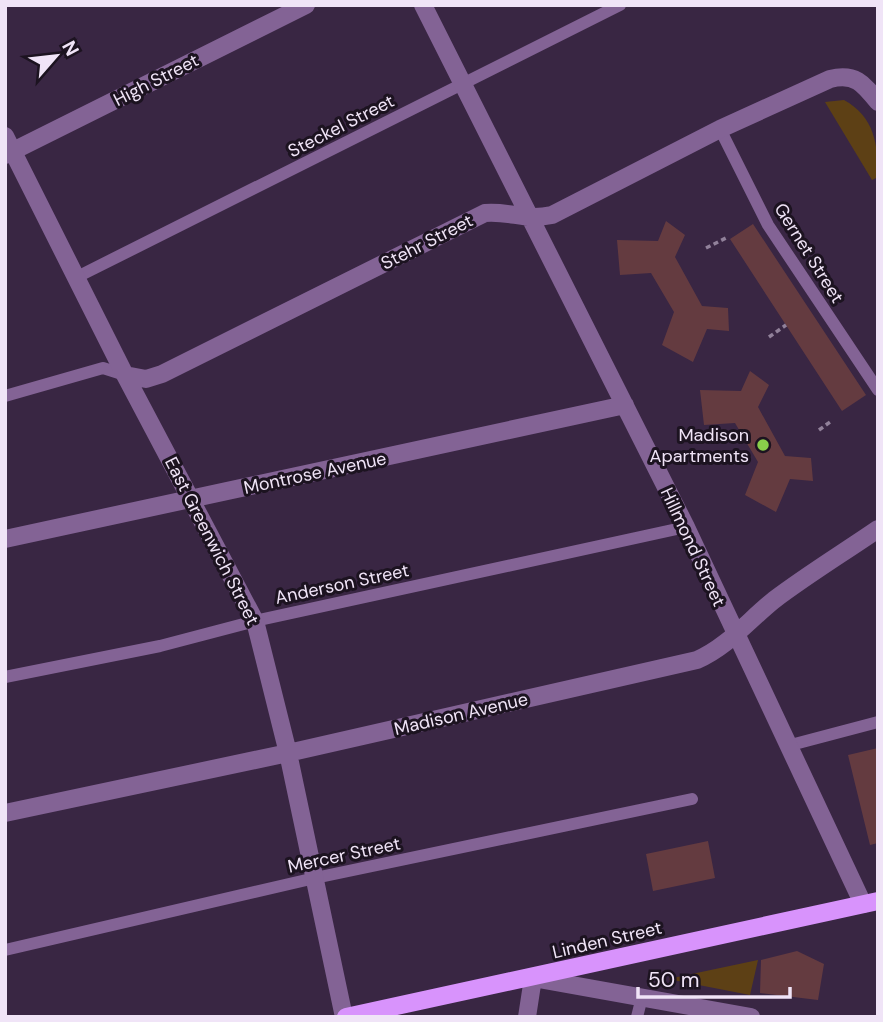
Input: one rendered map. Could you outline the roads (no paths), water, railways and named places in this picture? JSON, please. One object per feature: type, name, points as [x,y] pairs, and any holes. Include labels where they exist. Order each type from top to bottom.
[{"type":"main road","name":"Linden Street","points":[[345,1017],[870,903]]},
{"type":"street","name":"High Street","points":[[8,148],[306,5]]},
{"type":"street","name":"Hillmond Street","points":[[423,5],[686,527],[787,746],[870,903]]},
{"type":"street","points":[[531,220],[552,215],[808,87],[846,75],[862,82],[878,102]]},
{"type":"street","name":"East Greenwich Street","points":[[8,148],[255,621],[288,753],[345,1017]]},
{"type":"street","name":"Stehr Street","points":[[125,375],[146,379],[162,374],[485,213],[507,211],[531,220]]},
{"type":"street","name":"Montrose Avenue","points":[[5,539],[625,405]]},
{"type":"street","name":"Madison Avenue","points":[[5,813],[288,753],[697,660],[720,650],[734,634],[775,600],[878,529]]},
{"type":"street","points":[[527,1017],[533,978],[751,1017]]},
{"type":"lane","name":"Steckel Street","points":[[77,277],[620,5]]},
{"type":"lane","name":"Gernet Street","points":[[720,130],[768,225],[878,390]]},
{"type":"lane","points":[[5,396],[103,369],[125,375]]},
{"type":"lane","name":"Anderson Street","points":[[5,677],[160,646],[255,621],[686,527]]},
{"type":"lane","points":[[787,746],[878,722]]},
{"type":"lane","name":"Mercer Street","points":[[5,950],[314,878],[692,799]]},
{"type":"lane","points":[[637,1017],[642,998]]},
{"type":"place","name":"Madison Apartments","points":[[763,445]]}]
